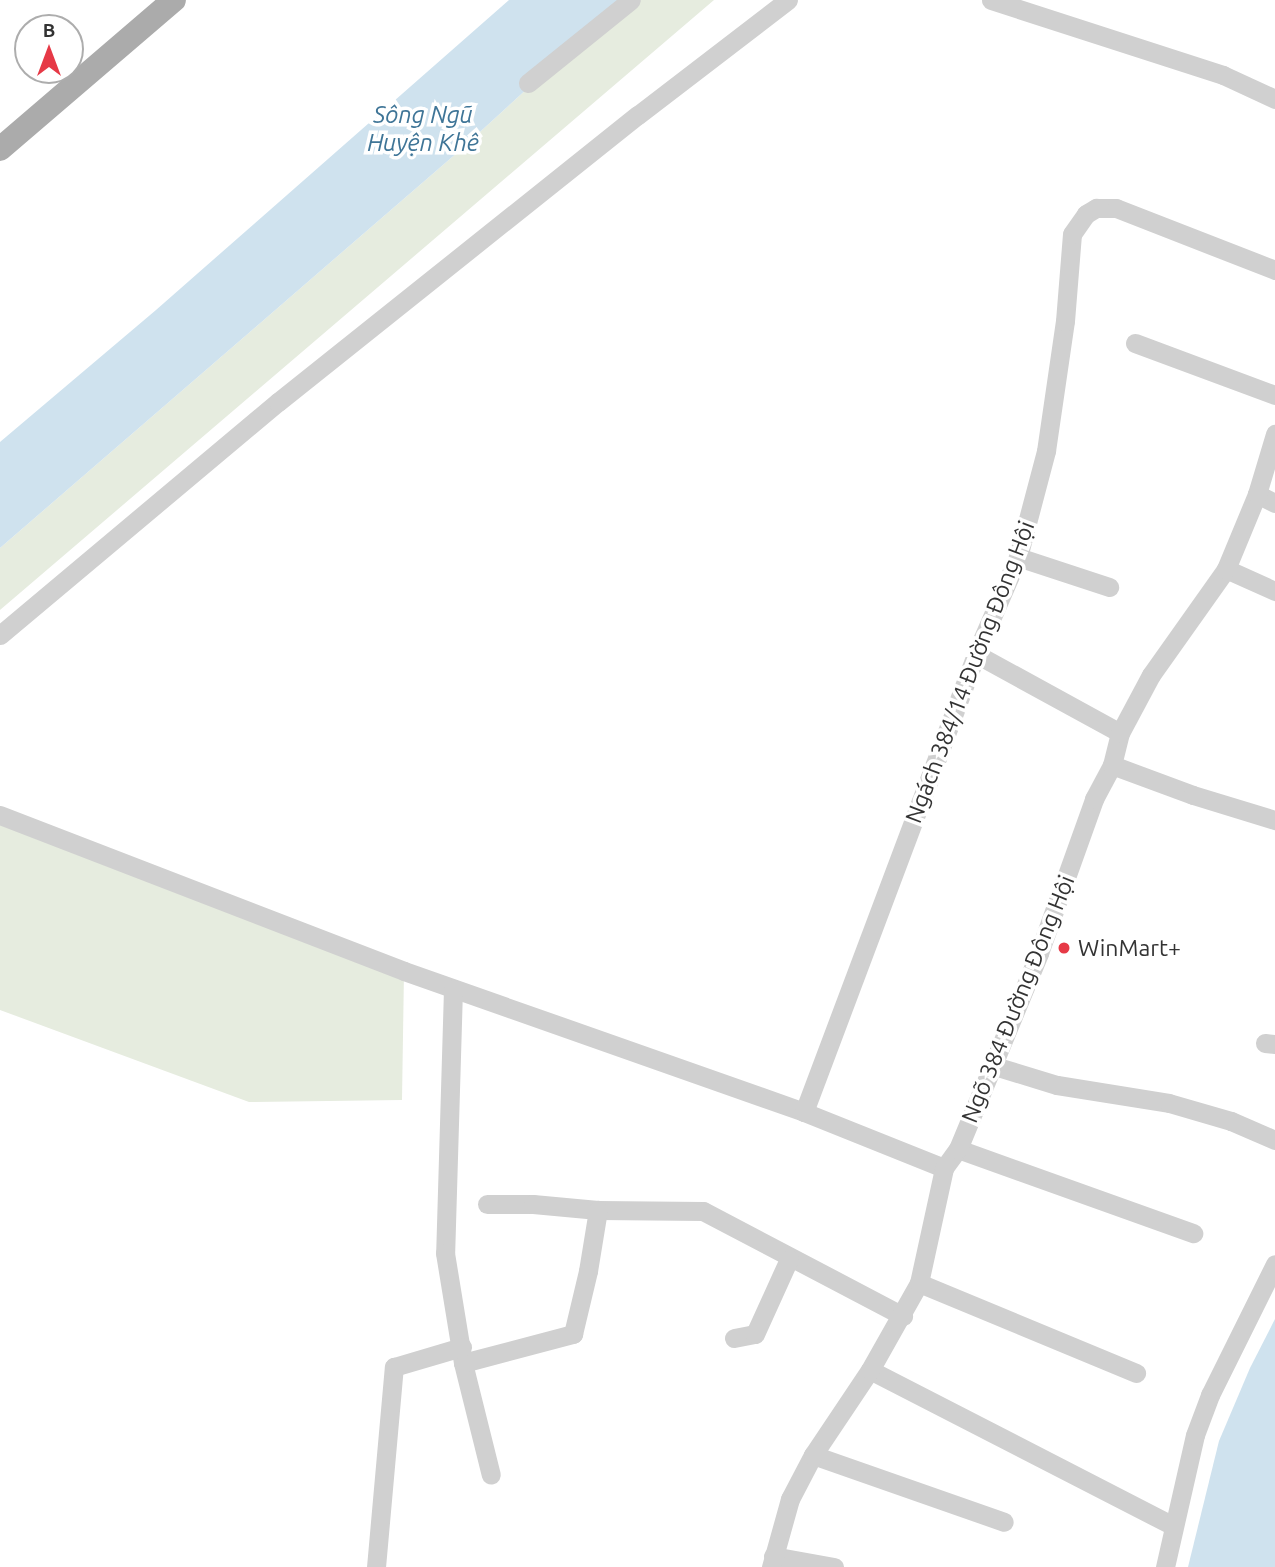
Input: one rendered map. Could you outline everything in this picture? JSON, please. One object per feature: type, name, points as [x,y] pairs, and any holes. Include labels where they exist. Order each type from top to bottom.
[{"type":"main road","points":[[0,149],[174,0]]},
{"type":"street","points":[[528,83],[631,0]]},
{"type":"street","points":[[0,635],[289,394],[638,115],[788,0]]},
{"type":"street","points":[[991,0],[1223,75],[1275,99]]},
{"type":"street","name":"Ngách 384/14 Đường Đông Hội","points":[[804,1112],[976,654],[1018,557],[1046,451],[1065,321],[1072,234],[1086,214],[1096,208],[1116,208],[1275,270]]},
{"type":"street","points":[[1135,343],[1275,395]]},
{"type":"street","name":"Ngõ 384 Đường Đông Hội","points":[[772,1561],[790,1499],[813,1455],[870,1370],[903,1316],[919,1283],[944,1168],[958,1149],[1039,953],[1094,799],[1112,765],[1121,733],[1151,675],[1226,569],[1257,494],[1275,433]]},
{"type":"street","points":[[1257,494],[1275,503]]},
{"type":"street","points":[[1018,557],[1109,587]]},
{"type":"street","points":[[1226,569],[1275,591]]},
{"type":"street","points":[[976,654],[1121,733]]},
{"type":"street","points":[[1112,765],[1193,795],[1275,820]]},
{"type":"street","points":[[0,815],[453,989],[804,1112],[944,1168]]},
{"type":"street","points":[[453,989],[445,1253],[462,1355],[491,1475]]},
{"type":"street","points":[[991,1065],[1057,1085],[1169,1103],[1231,1121],[1275,1140]]},
{"type":"street","points":[[958,1149],[1193,1233]]},
{"type":"street","points":[[487,1204],[533,1204],[598,1210],[703,1211],[789,1259],[903,1316]]},
{"type":"street","points":[[376,1567],[394,1367],[573,1334],[588,1271],[598,1210]]},
{"type":"street","points":[[734,1338],[755,1334],[789,1259]]},
{"type":"street","points":[[1165,1567],[1199,1425],[1275,1264]]},
{"type":"street","points":[[919,1283],[1136,1373]]},
{"type":"street","points":[[870,1370],[1173,1526]]},
{"type":"street","points":[[813,1455],[1004,1522]]},
{"type":"street","points":[[772,1561],[834,1567]]},
{"type":"shaded area","points":[[624,0],[714,0],[0,610],[0,548],[458,152]]},
{"type":"shaded area","points":[[0,815],[404,971],[402,1100],[249,1102],[0,1010]]},
{"type":"water","name":"Sông Ngũ Huyện Khê","points":[[509,0],[624,0],[458,152],[0,548],[0,442],[156,310]]},
{"type":"water","points":[[1275,1319],[1275,1567],[1188,1567],[1219,1441],[1250,1368]]},
{"type":"place","name":"WinMart+","points":[[1064,948]]}]
